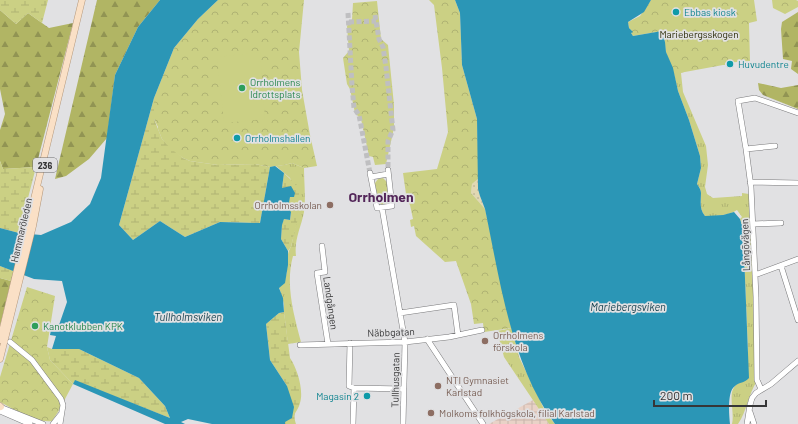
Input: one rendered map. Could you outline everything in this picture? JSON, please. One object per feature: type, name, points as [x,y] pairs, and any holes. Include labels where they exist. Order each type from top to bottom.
[{"type":"main road","name":"Hammaröleden","points":[[0,359],[82,0]]},
{"type":"main road","name":"Hammaröleden","points":[[0,340],[16,286]]},
{"type":"street","name":"Långövägen","points":[[761,389],[758,380],[753,224],[750,182],[738,101],[755,98],[798,113]]},
{"type":"street","points":[[746,149],[775,146]]},
{"type":"street","name":"Tullhusgatan","points":[[388,172],[392,206],[382,208],[377,208],[371,175],[388,172]]},
{"type":"street","points":[[750,182],[798,183]]},
{"type":"street","name":"Tullhusgatan","points":[[382,208],[405,342],[403,424]]},
{"type":"street","points":[[753,224],[781,224]]},
{"type":"street","name":"Landgången","points":[[322,246],[325,272],[317,273],[328,344]]},
{"type":"street","points":[[755,275],[798,259]]},
{"type":"street","points":[[781,266],[798,320]]},
{"type":"street","points":[[400,313],[454,305],[458,335]]},
{"type":"street","name":"Näbbgatan","points":[[300,344],[405,342],[458,335],[482,330]]},
{"type":"street","points":[[427,339],[483,424]]},
{"type":"street","points":[[10,342],[35,363],[63,404],[60,424]]},
{"type":"street","points":[[350,343],[349,386],[354,388],[404,389]]},
{"type":"street","points":[[747,424],[752,398],[761,389],[771,384],[798,362]]},
{"type":"street","points":[[353,424],[354,388]]},
{"type":"street","points":[[0,408],[30,424]]},
{"type":"street","points":[[0,408],[43,424]]},
{"type":"street","points":[[749,410],[754,424]]},
{"type":"street","points":[[53,424],[61,413]]},
{"type":"shaded area","points":[[533,400],[549,424],[489,424]]},
{"type":"green space","points":[[0,0],[48,0],[42,23],[28,13],[16,24],[0,10]]},
{"type":"green space","points":[[97,0],[160,0],[138,27],[115,75],[107,138],[89,159],[66,176],[55,179]]},
{"type":"green space","points":[[218,0],[304,0],[299,52],[302,90],[317,166],[304,168],[292,163],[270,167],[255,164],[218,165],[190,161],[183,158],[171,149],[162,139],[154,119],[154,98],[174,48],[198,19]]},
{"type":"green space","points":[[429,0],[455,0],[460,13],[462,65],[477,119],[479,178],[472,184],[471,193],[485,209],[512,328],[484,332],[483,323],[474,324],[471,304],[456,261],[445,262],[416,236],[414,226],[411,227],[410,220],[413,219],[410,205],[407,201],[403,173],[437,169],[448,132],[434,5]]},
{"type":"green space","name":"Mariebergsskogen","points":[[651,0],[754,0],[757,21],[749,23],[750,61],[725,63],[725,65],[674,74],[666,52],[662,31],[633,36],[631,33],[632,31],[629,28],[628,22],[640,16]]},
{"type":"green space","points":[[772,0],[796,0],[798,1],[798,7],[785,14],[773,8]]},
{"type":"green space","points":[[377,1],[381,39],[388,45],[394,105],[394,128],[386,164],[375,165],[373,157],[369,156],[361,119],[355,113],[350,89],[347,84],[343,58],[349,51],[347,26],[352,20],[353,3]]},
{"type":"green space","points":[[697,5],[699,18],[690,20],[688,6]]},
{"type":"green space","points":[[0,10],[16,24],[28,13],[49,28],[73,23],[36,167],[3,169],[0,161],[0,130],[5,114],[0,89]]},
{"type":"green space","points":[[798,12],[798,74],[791,69],[792,61],[783,59],[781,29],[782,22]]},
{"type":"green space","points":[[665,42],[684,72],[681,73],[683,92],[706,146],[708,165],[705,187],[707,194],[713,198],[742,196],[742,193],[749,194],[757,381],[744,414],[738,424],[732,424],[732,393],[748,351],[743,228],[740,219],[742,217],[737,210],[726,215],[717,216],[705,216],[702,211],[701,192],[697,184],[701,168],[700,156],[666,52]]},
{"type":"green space","name":"Orrholmens Idrottsplats","points":[[260,52],[265,119],[224,123],[217,57]]},
{"type":"green space","points":[[758,83],[781,88],[798,85],[798,109],[763,95],[759,90]]},
{"type":"green space","points":[[154,98],[154,119],[162,139],[183,158],[190,161],[218,165],[255,164],[270,167],[260,223],[220,222],[185,237],[160,221],[133,240],[119,225]]},
{"type":"green space","points":[[0,161],[3,169],[36,167],[19,233],[0,228]]},
{"type":"green space","points":[[292,163],[304,168],[305,201],[304,212],[296,244],[296,256],[293,256],[290,278],[291,300],[301,342],[288,344],[284,304],[279,287],[286,277],[288,256],[300,205],[290,178],[276,166]]},
{"type":"green space","points":[[284,173],[298,188],[300,196],[298,218],[291,247],[288,251],[281,239],[282,224],[284,219],[290,220],[291,213],[287,208],[290,196],[282,188]]},
{"type":"green space","points":[[383,178],[387,182],[390,201],[387,204],[382,205],[377,201],[375,183],[378,179]]},
{"type":"green space","points":[[0,266],[14,271],[11,281],[0,278]]},
{"type":"green space","points":[[0,278],[11,281],[0,326]]},
{"type":"green space","points":[[27,287],[55,296],[47,347],[50,360],[73,384],[52,421],[32,418],[0,402],[0,377]]},
{"type":"green space","points":[[284,312],[290,358],[297,373],[301,392],[299,407],[295,415],[296,424],[285,424],[287,386],[270,360],[266,324],[279,313]]},
{"type":"green space","points":[[512,328],[519,357],[546,413],[555,424],[549,424],[504,357],[497,331]]},
{"type":"green space","points":[[47,347],[52,349],[79,349],[139,378],[165,406],[170,418],[75,381],[73,384],[50,360]]},
{"type":"sand","points":[[479,178],[480,196],[485,209],[471,193],[472,184]]},
{"type":"water","name":"Tullholmsviken","points":[[160,0],[218,0],[198,19],[174,48],[154,98],[119,225],[133,240],[160,221],[185,237],[220,222],[260,223],[270,167],[275,166],[284,173],[282,188],[291,186],[295,193],[294,197],[290,197],[288,208],[291,212],[290,220],[284,219],[282,225],[281,239],[288,251],[288,265],[285,283],[279,288],[283,298],[284,312],[279,313],[266,324],[270,360],[287,386],[294,407],[292,418],[285,422],[285,424],[212,424],[188,419],[181,422],[185,424],[165,424],[73,384],[75,380],[170,418],[165,406],[139,378],[79,349],[52,349],[56,336],[50,335],[52,325],[59,325],[67,302],[62,281],[34,279],[0,266],[0,228],[19,233],[41,235],[71,222],[90,204],[101,178],[115,75],[138,27]]},
{"type":"water","name":"Mariebergsviken","points":[[455,0],[651,0],[644,12],[628,22],[629,28],[633,32],[631,33],[633,36],[662,31],[666,52],[673,68],[678,91],[700,156],[701,168],[697,184],[701,192],[702,211],[705,216],[723,215],[734,212],[740,219],[743,228],[749,378],[732,389],[729,404],[730,424],[555,424],[540,401],[517,349],[502,293],[485,209],[478,189],[477,119],[462,65],[460,13]]},
{"type":"tunnel","points":[[348,13],[354,108],[359,115],[370,173]]},
{"type":"tunnel","points":[[375,15],[379,39],[383,47],[393,130],[388,141],[388,170]]},
{"type":"tunnel","points":[[349,22],[376,21]]},
{"type":"place","name":"Ebbas kiosk","points":[[676,12]]},
{"type":"place","name":"Huvudentre","points":[[730,64]]},
{"type":"place","name":"Orrholmens Idrottsplats","points":[[242,88]]},
{"type":"place","name":"Orrholmshallen","points":[[237,138]]},
{"type":"place","name":"Orrholmsskolan","points":[[330,205]]},
{"type":"place","name":"Kanotklubben KPK","points":[[35,326]]},
{"type":"place","name":"Orrholmens förskola","points":[[485,341]]},
{"type":"place","name":"NTI Gymnasiet Karlstad","points":[[438,386]]},
{"type":"place","name":"Magasin 2","points":[[367,396]]},
{"type":"place","name":"Molkoms folkhögskola, filial Karlstad","points":[[431,413]]},
{"type":"district","name":"Orrholmen","points":[[381,196]]}]
